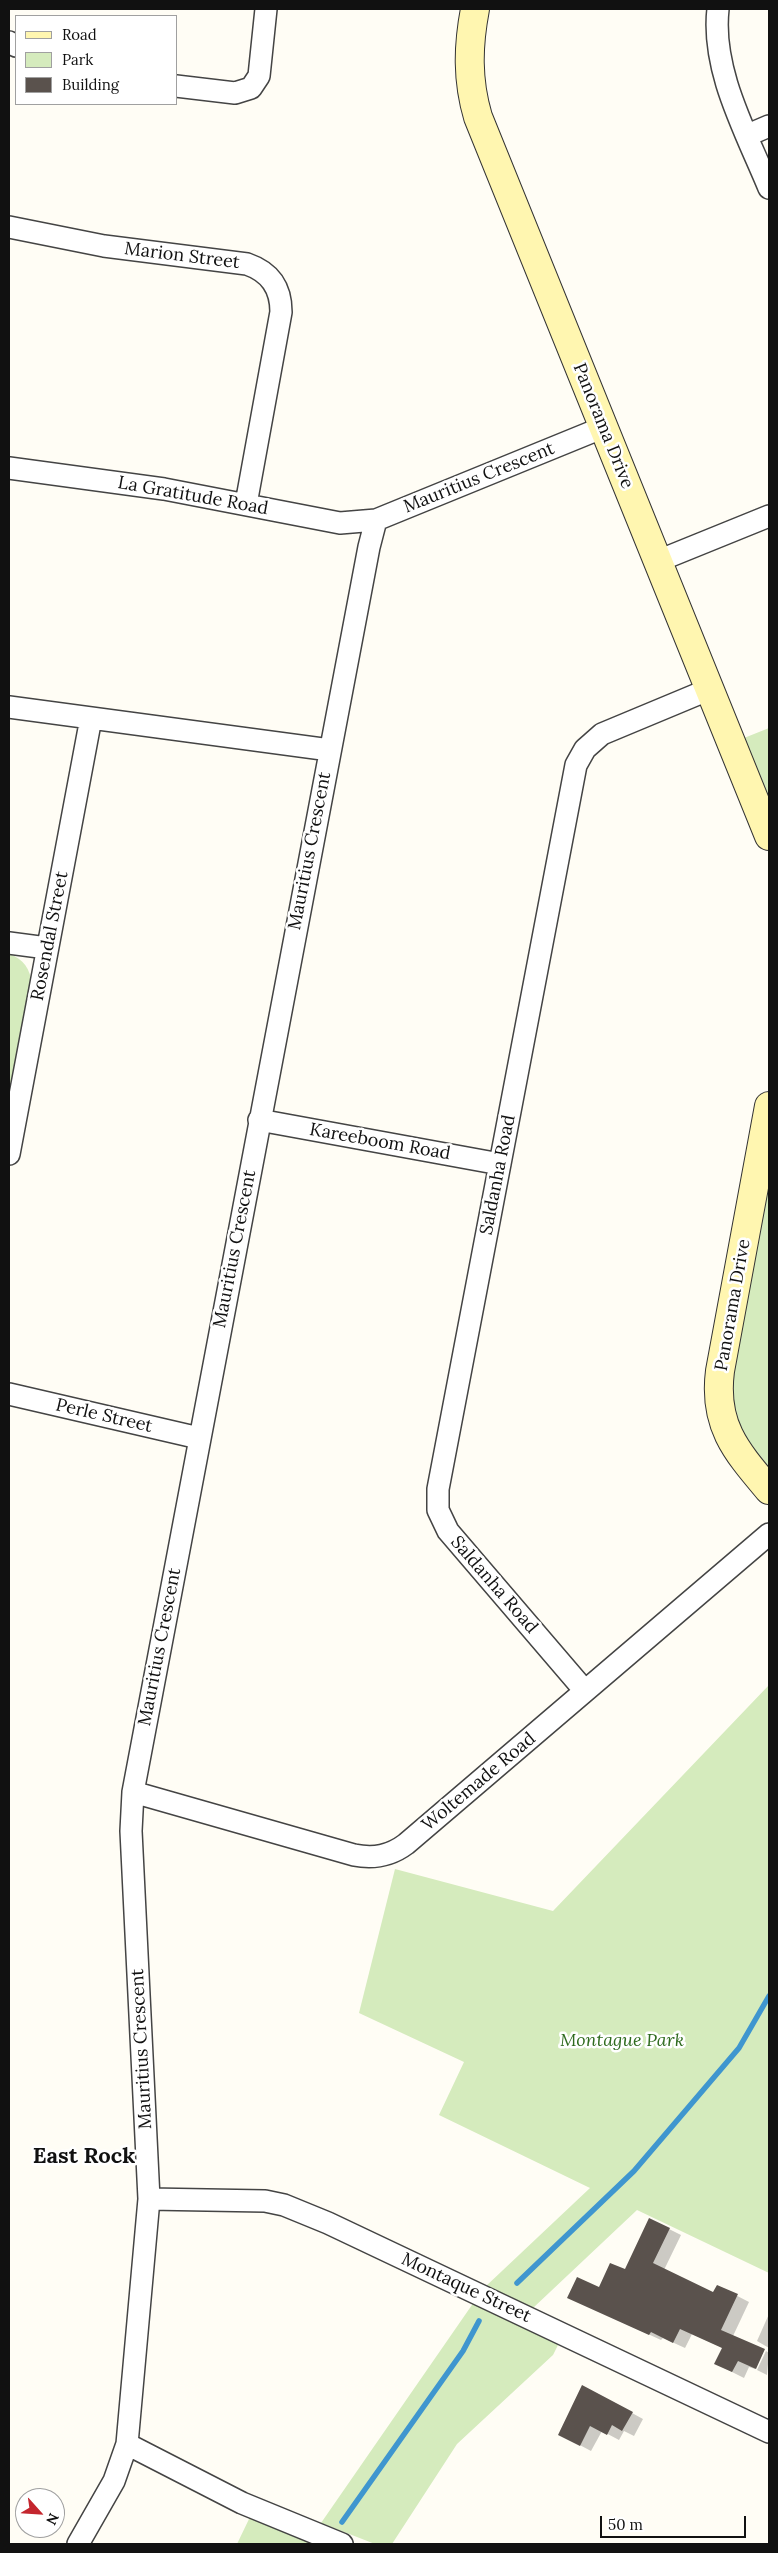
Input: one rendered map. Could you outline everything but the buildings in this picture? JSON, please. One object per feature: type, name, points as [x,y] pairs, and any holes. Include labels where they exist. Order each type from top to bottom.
[{"type":"street","points":[[178,86],[235,92],[251,88],[259,76],[266,9]]},
{"type":"street","name":"Panorama Drive","points":[[475,9],[469,64],[471,87],[478,117],[769,836]]},
{"type":"street","points":[[718,9],[717,29],[720,59],[769,188]]},
{"type":"street","points":[[748,135],[769,126]]},
{"type":"street","name":"Marion Street","points":[[9,227],[104,246],[247,264],[266,274],[273,282],[278,291],[281,312],[246,504]]},
{"type":"street","name":"Mauritius Crescent","points":[[78,2544],[114,2481],[127,2444],[149,2199],[131,1830],[133,1792],[369,547],[376,520],[604,427]]},
{"type":"street","name":"La Gratitude Road","points":[[9,468],[164,489],[340,523],[376,520]]},
{"type":"street","points":[[658,562],[769,516]]},
{"type":"street","name":"Saldanha Road","points":[[585,1691],[448,1531],[438,1510],[438,1489],[580,756],[593,740],[602,734],[710,689]]},
{"type":"street","name":"Mauritius Crescent","points":[[9,707],[330,750]]},
{"type":"street","name":"Rosendal Street","points":[[9,1154],[91,718]]},
{"type":"street","points":[[9,943],[47,948]]},
{"type":"street","name":"Panorama Drive","points":[[769,1106],[720,1371],[718,1396],[723,1422],[733,1445],[769,1490]]},
{"type":"street","name":"Kareeboom Road","points":[[259,1120],[500,1164]]},
{"type":"street","name":"Perle Street","points":[[9,1394],[199,1438]]},
{"type":"street","name":"Woltemade Road","points":[[133,1792],[354,1855],[381,1856],[406,1844],[769,1534]]},
{"type":"street","name":"Montaque Street","points":[[149,2199],[265,2201],[284,2205],[328,2223],[769,2432]]},
{"type":"street","points":[[127,2444],[242,2503],[342,2544]]},
{"type":"green space","points":[[769,728],[769,799],[744,738]]},
{"type":"green space","points":[[9,954],[19,959],[25,965],[30,974],[32,984],[9,1104]]},
{"type":"green space","points":[[769,1173],[769,1469],[754,1450],[739,1423],[731,1389]]},
{"type":"green space","name":"Montague Park","points":[[769,1685],[769,2273],[637,2210],[533,2308],[485,2287],[590,2188],[439,2115],[464,2062],[359,2013],[395,1869],[553,1911]]},
{"type":"green space","points":[[474,2302],[559,2343],[553,2355],[457,2444],[392,2544],[375,2544],[321,2523]]},
{"type":"green space","points":[[250,2517],[319,2544],[237,2544]]},
{"type":"waterway","points":[[517,2283],[634,2171],[739,2048],[769,1996]]},
{"type":"waterway","points":[[342,2522],[463,2351],[479,2321]]},
{"type":"district","name":"East Rock","points":[[84,2157]]}]
